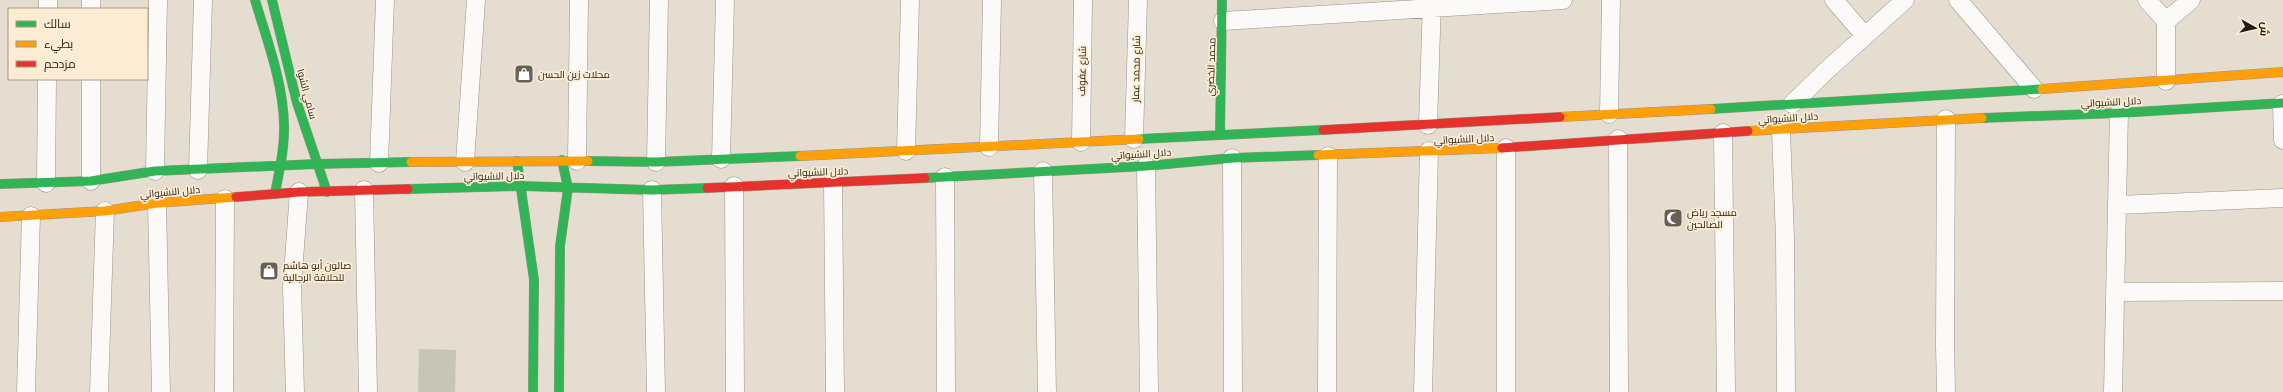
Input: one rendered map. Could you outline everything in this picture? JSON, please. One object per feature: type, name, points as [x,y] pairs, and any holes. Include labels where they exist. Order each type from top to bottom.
[{"type":"main road","points":[[255,0],[273,64],[284,126],[276,194]]},
{"type":"main road","name":"سامي الشوا","points":[[272,0],[297,103],[316,164],[327,192]]},
{"type":"main road","name":"محمد الخضري","points":[[1222,0],[1223,21],[1220,134],[1227,158]]},
{"type":"main road","name":"دلال النشيواتي","points":[[0,184],[91,182],[155,171],[280,165],[569,160],[656,162],[989,147],[1220,134],[1428,125],[1792,104],[2166,81],[2283,72]]},
{"type":"main road","name":"دلال النشيواتي","points":[[0,217],[105,211],[157,203],[225,199],[299,192],[521,186],[652,190],[832,183],[1146,166],[1227,158],[1328,156],[1506,148],[1618,139],[1946,119],[2120,113],[2282,104]]},
{"type":"main road","points":[[559,392],[560,246],[568,188],[569,160]]},
{"type":"main road","points":[[517,161],[534,280],[533,392]]},
{"type":"street","points":[[155,171],[158,0]]},
{"type":"street","points":[[198,170],[202,0]]},
{"type":"street","points":[[278,25],[283,0]]},
{"type":"street","points":[[379,163],[385,0]]},
{"type":"street","points":[[465,162],[476,0]]},
{"type":"street","points":[[569,160],[579,0]]},
{"type":"street","points":[[656,162],[659,0]]},
{"type":"street","points":[[721,159],[725,0]]},
{"type":"street","points":[[906,150],[910,0]]},
{"type":"street","points":[[989,147],[992,0]]},
{"type":"street","name":"شارع عفوف","points":[[1081,142],[1083,0]]},
{"type":"street","name":"شارع محمد عمار","points":[[1134,139],[1138,0]]},
{"type":"street","points":[[1223,21],[1343,7],[1563,0]]},
{"type":"street","points":[[1609,114],[1611,0]]},
{"type":"street","points":[[1834,0],[1865,36]]},
{"type":"street","points":[[1792,104],[1905,0]]},
{"type":"street","points":[[1958,0],[2034,89]]},
{"type":"street","points":[[2148,0],[2166,21],[2166,81]]},
{"type":"street","points":[[2166,21],[2191,0]]},
{"type":"street","points":[[1428,125],[1432,4]]},
{"type":"street","points":[[46,183],[47,80]]},
{"type":"street","points":[[91,80],[91,182]]},
{"type":"street","points":[[2282,104],[2283,140]]},
{"type":"street","points":[[2113,392],[2120,113]]},
{"type":"street","points":[[1946,119],[1946,392]]},
{"type":"street","points":[[1781,130],[1785,239],[1786,392]]},
{"type":"street","points":[[1723,133],[1726,392]]},
{"type":"street","points":[[1618,139],[1619,392]]},
{"type":"street","points":[[1506,148],[1506,392]]},
{"type":"street","points":[[1423,392],[1429,151]]},
{"type":"street","points":[[1327,392],[1328,156]]},
{"type":"street","points":[[1227,158],[1233,392]]},
{"type":"street","points":[[1146,166],[1149,392]]},
{"type":"street","points":[[1043,171],[1047,392]]},
{"type":"street","points":[[945,177],[946,392]]},
{"type":"street","points":[[832,183],[835,392]]},
{"type":"street","points":[[734,186],[735,392]]},
{"type":"street","points":[[364,190],[368,392]]},
{"type":"street","points":[[652,190],[656,392]]},
{"type":"street","points":[[295,392],[292,287],[299,192]]},
{"type":"street","points":[[2118,205],[2283,198]]},
{"type":"street","points":[[224,392],[225,199]]},
{"type":"street","points":[[157,203],[161,392]]},
{"type":"street","points":[[99,392],[105,211]]},
{"type":"street","points":[[26,392],[31,216]]},
{"type":"street","points":[[2116,292],[2283,291]]},
{"type":"building","points":[[419,349],[456,350],[455,392],[418,392]]},
{"type":"traffic: fast","points":[[255,0],[274,61],[283,108],[284,142],[275,194]]},
{"type":"traffic: fast","points":[[272,0],[297,103],[327,192]]},
{"type":"traffic: fast","points":[[1220,134],[1222,0]]},
{"type":"traffic: fast","points":[[1711,109],[2042,89]]},
{"type":"traffic: fast","points":[[1982,118],[2119,113],[2283,103]]},
{"type":"traffic: fast","points":[[1139,139],[1323,130]]},
{"type":"traffic: fast","points":[[925,178],[1146,166],[1232,158],[1318,155]]},
{"type":"traffic: fast","points":[[588,161],[656,162],[800,156]]},
{"type":"traffic: fast","points":[[559,392],[560,246],[568,188],[562,160]]},
{"type":"traffic: fast","points":[[517,161],[534,280],[533,392]]},
{"type":"traffic: fast","points":[[0,184],[91,181],[155,171],[316,164],[411,162]]},
{"type":"traffic: fast","points":[[408,189],[521,186],[652,190],[707,188]]},
{"type":"traffic: slow","points":[[2042,89],[2283,72]]},
{"type":"traffic: slow","points":[[1560,117],[1711,109]]},
{"type":"traffic: slow","points":[[1748,131],[1982,118]]},
{"type":"traffic: slow","points":[[800,156],[1139,139]]},
{"type":"traffic: slow","points":[[1318,155],[1502,148]]},
{"type":"traffic: slow","points":[[411,162],[588,161]]},
{"type":"traffic: slow","points":[[0,217],[105,211],[157,203],[236,197]]},
{"type":"traffic: jam","points":[[1323,130],[1560,117]]},
{"type":"traffic: jam","points":[[1502,148],[1748,131]]},
{"type":"traffic: jam","points":[[707,188],[925,178]]},
{"type":"traffic: jam","points":[[236,197],[299,192],[408,189]]},
{"type":"place","name":"محلات زين الحسن","points":[[524,74]]},
{"type":"place","name":"مسجد رياض الصالحين","points":[[1673,218]]},
{"type":"place","name":"صالون أبو هاشم للحلاقة الرجالية","points":[[269,271]]}]
